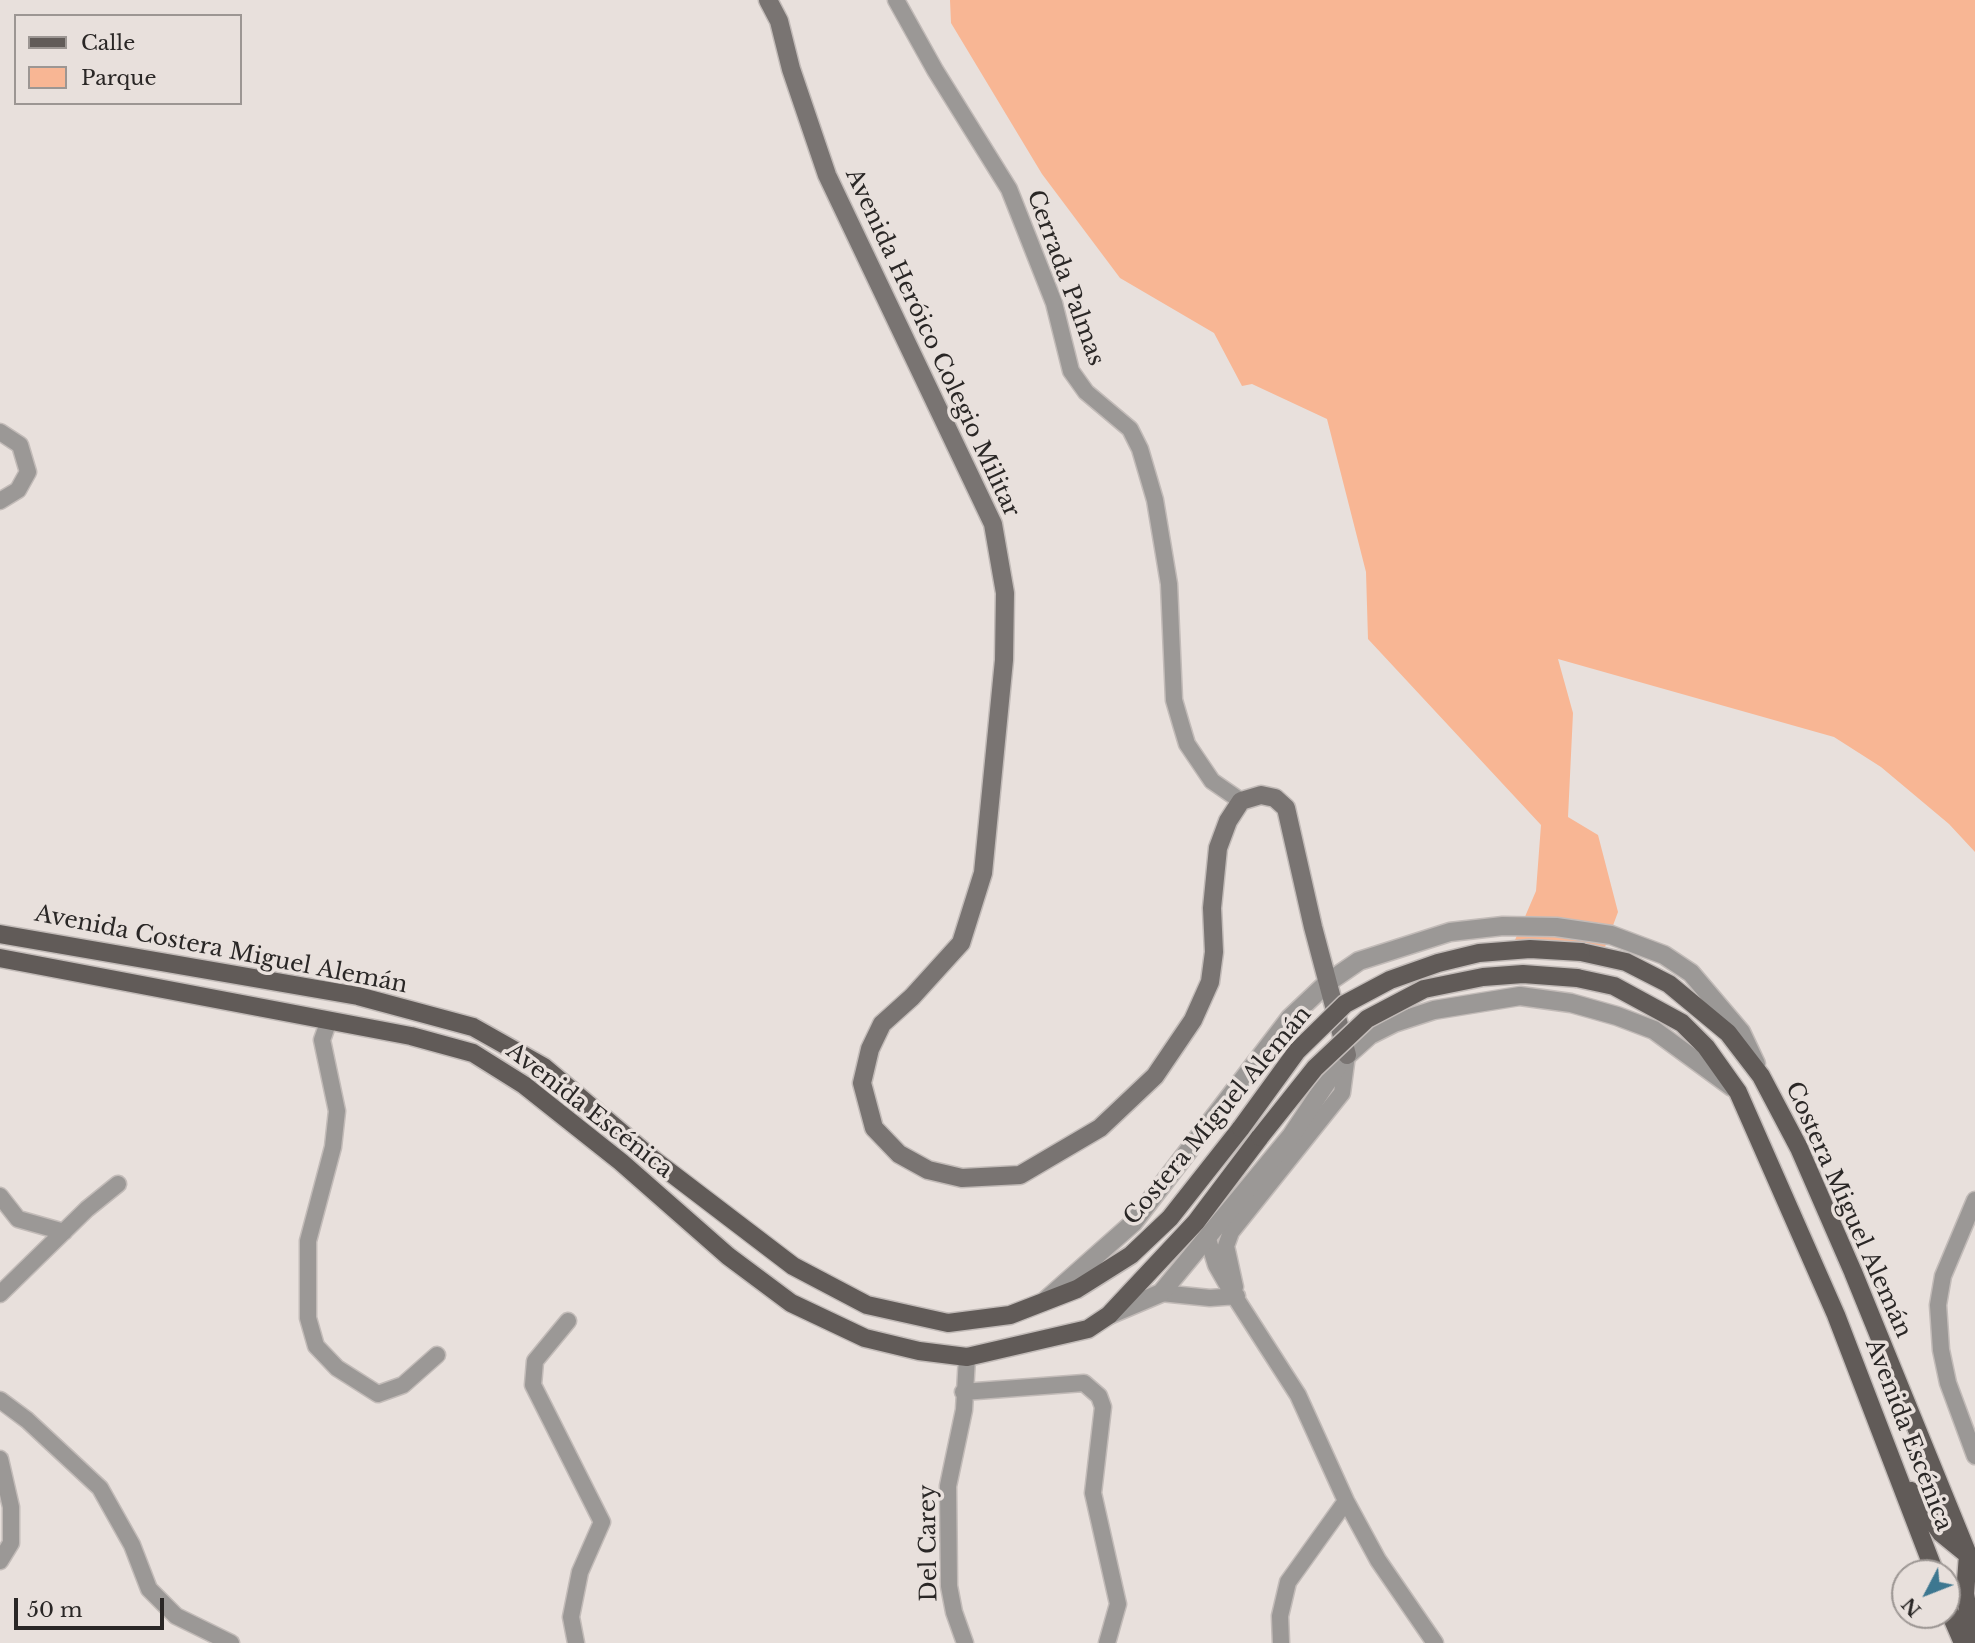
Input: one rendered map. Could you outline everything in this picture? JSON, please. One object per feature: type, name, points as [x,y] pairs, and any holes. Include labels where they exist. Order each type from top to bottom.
[{"type":"main road","name":"Avenida Heróico Colegio Militar","points":[[768,0],[779,21],[791,69],[827,176],[993,524],[1005,593],[1004,660],[983,873],[961,943],[912,998],[882,1024],[870,1049],[862,1083],[874,1128],[899,1154],[928,1170],[962,1178],[1020,1175],[1100,1128],[1125,1106],[1174,1050],[1210,982],[1214,952],[1212,908],[1218,848],[1228,821],[1241,801]]},
{"type":"main road","points":[[1241,801],[1261,794],[1275,798],[1286,808],[1327,983],[1347,1055]]},
{"type":"main road","name":"Avenida Costera Miguel Alemán","points":[[0,934],[358,996],[474,1027],[544,1067],[654,1160],[793,1266],[867,1305],[948,1323],[1010,1315]]},
{"type":"main road","name":"Costera Miguel Alemán","points":[[1010,1315],[1077,1289],[1131,1255],[1170,1218],[1297,1051],[1345,1004],[1390,980],[1438,963],[1479,953],[1530,949],[1581,952],[1626,962],[1669,984],[1702,1008],[1728,1033],[1761,1076],[1799,1148],[1973,1560]]},
{"type":"main road","name":"Avenida Escénica","points":[[0,958],[411,1036],[473,1053],[524,1085],[621,1163],[728,1256],[791,1303],[865,1338],[919,1351],[967,1357],[1028,1345]]},
{"type":"main road","name":"Costera Miguel Alemán","points":[[1028,1345],[1088,1329],[1109,1315],[1196,1222],[1315,1068],[1367,1019],[1424,989],[1483,977],[1523,974],[1577,978],[1614,986],[1682,1023],[1706,1047],[1738,1092],[1836,1315]]},
{"type":"main road","name":"Avenida Escénica","points":[[1836,1315],[1930,1559]]},
{"type":"main road","points":[[1898,1473],[1941,1533],[1973,1560],[1965,1594],[1973,1643]]},
{"type":"street","name":"Cerrada Palmas","points":[[896,0],[935,70],[1009,188],[1054,303],[1070,371],[1086,392],[1130,429],[1140,449],[1155,500],[1169,584],[1174,700],[1187,744],[1212,781],[1241,801]]},
{"type":"street","points":[[0,432],[20,445],[28,472],[18,490],[0,501]]},
{"type":"street","points":[[1046,1300],[1133,1223],[1281,1029],[1327,983],[1359,961],[1450,932],[1503,926],[1556,927],[1611,935],[1664,955],[1691,973],[1741,1032],[1761,1076]]},
{"type":"street","points":[[1109,1315],[1161,1293],[1291,1136],[1347,1055],[1370,1035],[1394,1023],[1444,1008],[1520,996],[1571,1003],[1654,1030],[1738,1092]]},
{"type":"street","points":[[329,1020],[322,1040],[337,1111],[333,1147],[308,1241],[308,1318],[316,1346],[337,1368],[378,1394],[403,1385],[437,1355]]},
{"type":"street","points":[[1237,1296],[1226,1246],[1231,1231],[1342,1093],[1347,1055]]},
{"type":"street","points":[[0,1294],[118,1184]]},
{"type":"street","points":[[0,1196],[18,1219],[64,1232]]},
{"type":"street","points":[[1975,1200],[1943,1276],[1938,1305],[1941,1350],[1948,1383],[1975,1457]]},
{"type":"street","points":[[1208,1239],[1216,1265],[1298,1395],[1346,1501],[1378,1560],[1435,1643]]},
{"type":"street","points":[[1161,1293],[1210,1298],[1237,1296]]},
{"type":"street","points":[[568,1321],[535,1362],[533,1385],[603,1522],[580,1572],[571,1617],[576,1643]]},
{"type":"street","name":"Del Carey","points":[[965,1643],[954,1612],[949,1586],[948,1486],[964,1410],[967,1357]]},
{"type":"street","points":[[963,1392],[1084,1383],[1099,1396],[1103,1407],[1093,1493],[1118,1604],[1107,1643]]},
{"type":"street","points":[[0,1399],[27,1420],[100,1488],[132,1545],[149,1589],[176,1616],[231,1643]]},
{"type":"street","points":[[0,1460],[11,1507],[11,1542],[0,1561]]},
{"type":"street","points":[[1281,1643],[1280,1616],[1288,1582],[1346,1501]]},
{"type":"green space","points":[[950,0],[1975,0],[1975,852],[1949,824],[1881,767],[1834,737],[1558,659],[1573,713],[1568,817],[1598,835],[1618,912],[1605,947],[1593,962],[1515,940],[1536,891],[1541,825],[1368,639],[1366,572],[1327,419],[1252,384],[1242,386],[1214,333],[1120,278],[1042,174],[951,23]]}]
